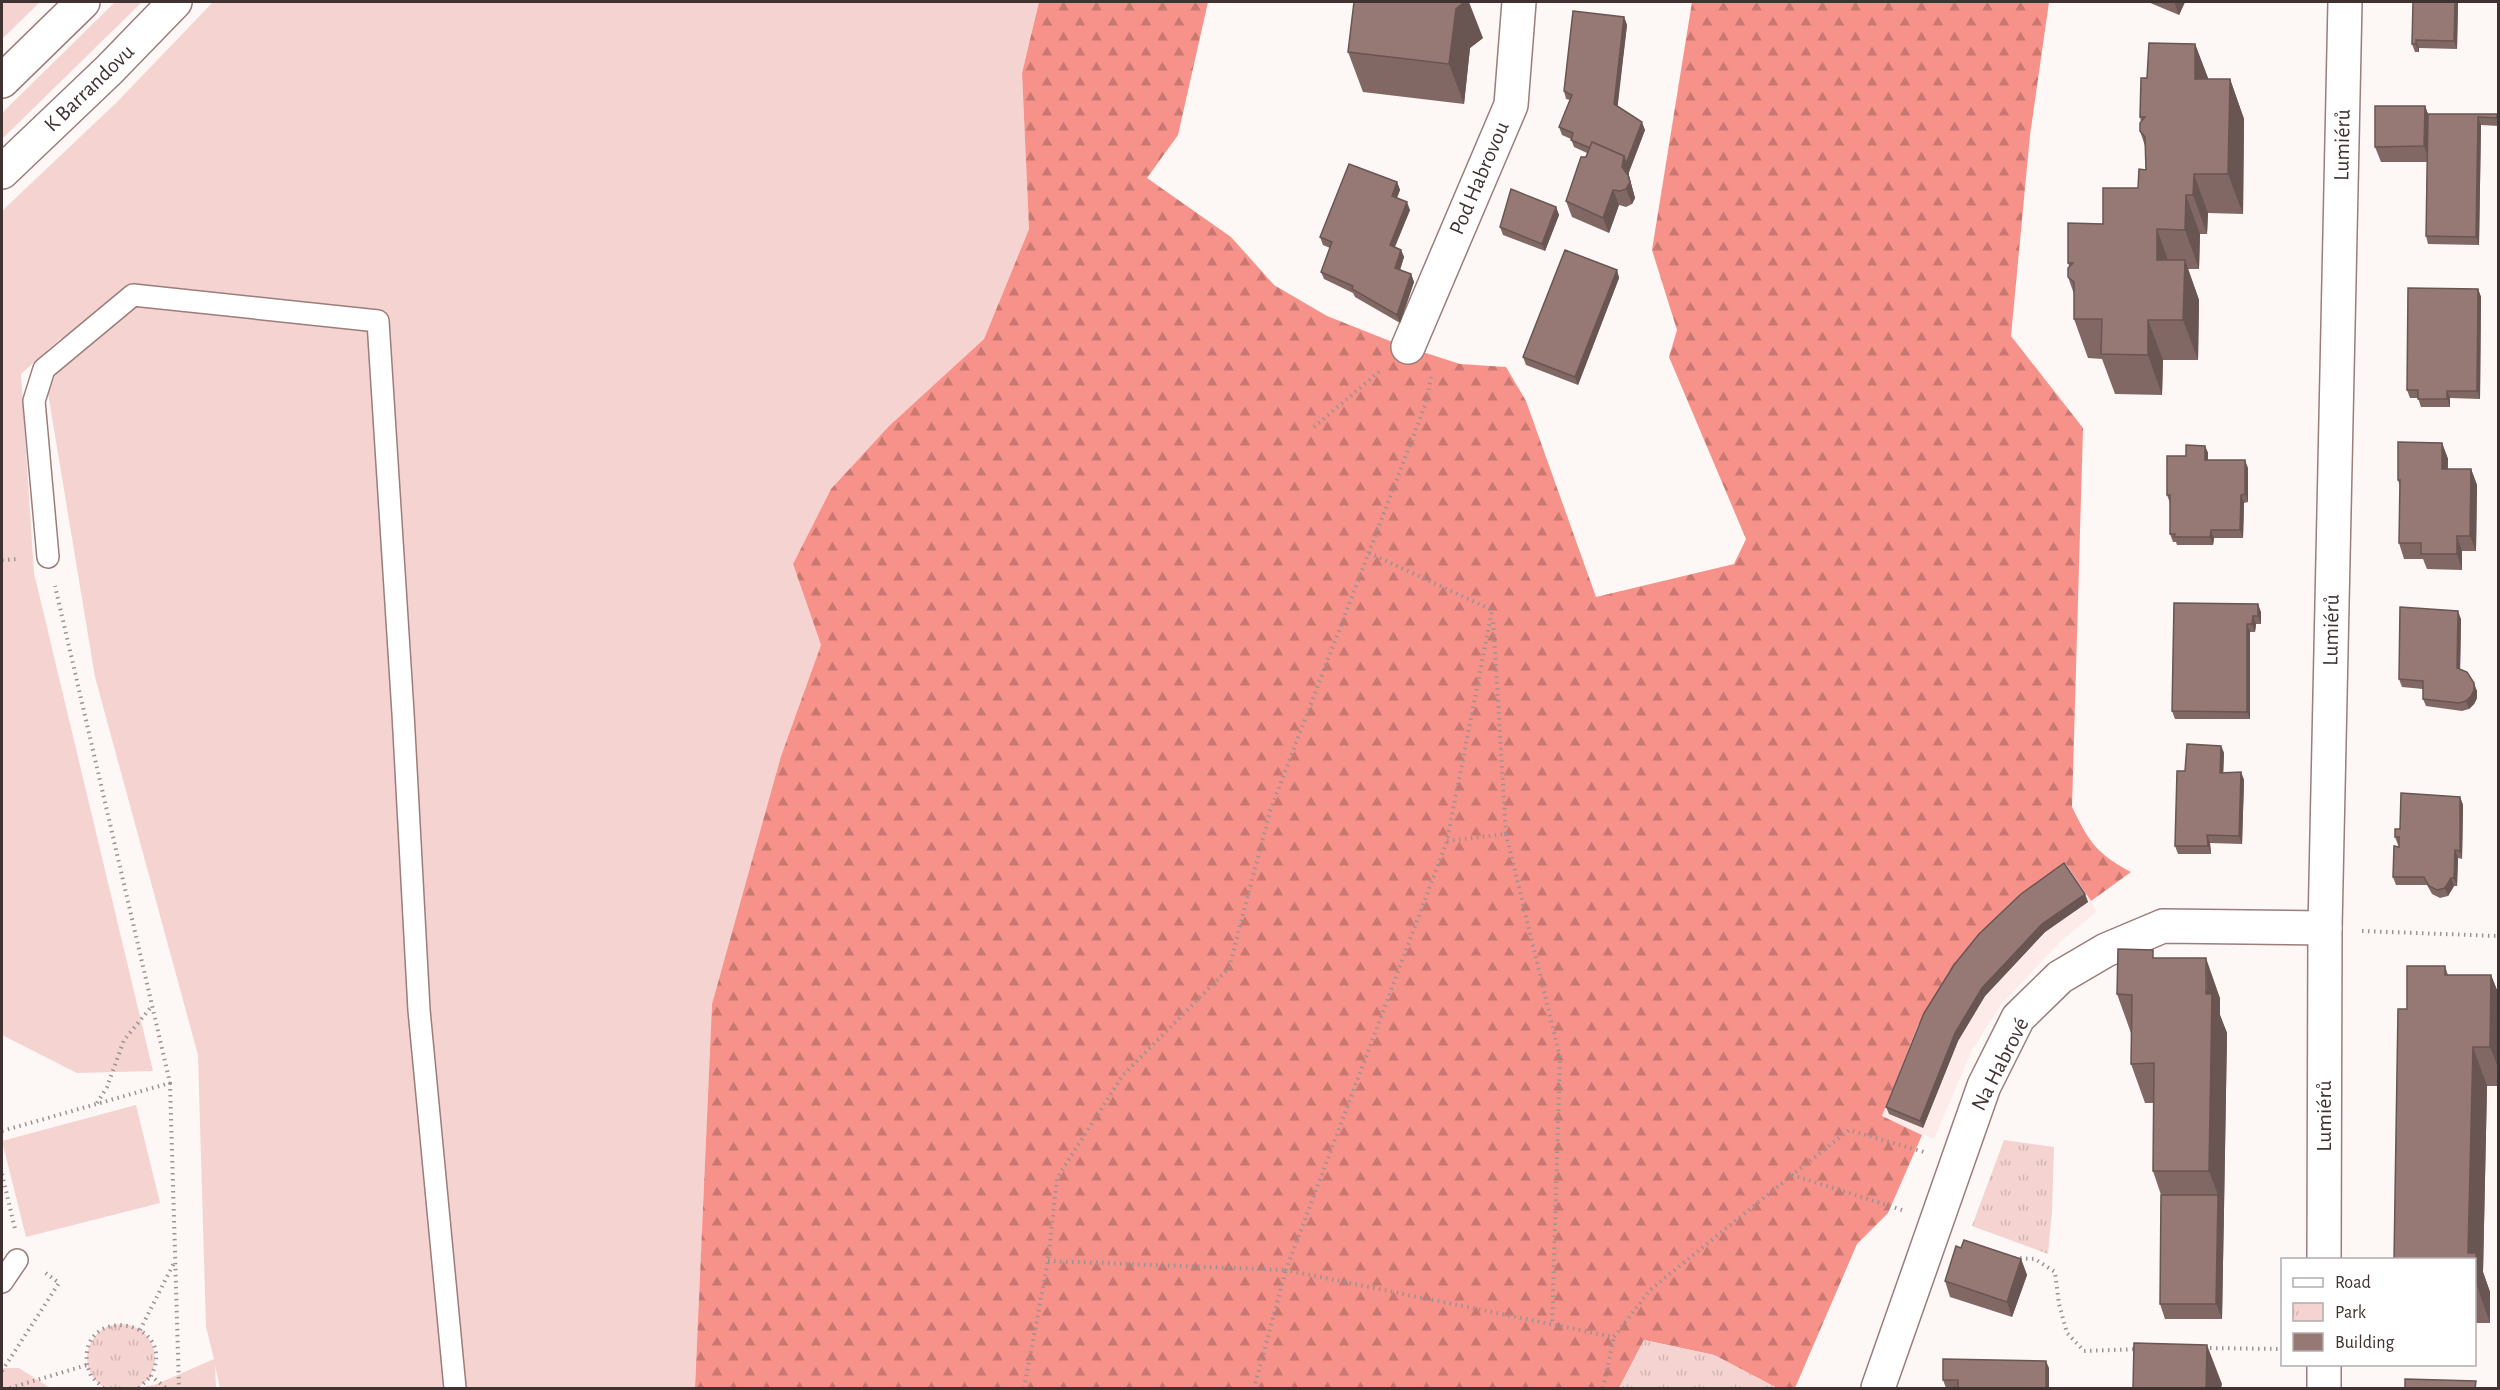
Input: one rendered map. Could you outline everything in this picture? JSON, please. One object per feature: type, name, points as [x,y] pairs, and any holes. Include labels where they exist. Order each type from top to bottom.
[{"type":"street","points":[[2,81],[83,2]]},
{"type":"street","name":"K Barrandovu","points":[[2,172],[109,70],[176,2]]},
{"type":"street","name":"Pod Habrovou","points":[[1408,347],[1511,105],[1519,2]]},
{"type":"street","name":"Lumiérů","points":[[2324,1258],[2325,928],[2345,2]]},
{"type":"street","name":"Na Habrové","points":[[1878,1389],[1984,1086],[2018,1018],[2060,977],[2106,950],[2163,927],[2325,928]]},
{"type":"street","points":[[2324,1366],[2324,1389]]},
{"type":"lane","points":[[48,557],[34,402],[44,369],[133,295],[378,321],[419,1010],[455,1389]]},
{"type":"lane","points":[[2,1282],[20,1257]]},
{"type":"path","points":[[1314,427],[1408,347]]},
{"type":"path","points":[[1024,1389],[1048,1261],[1057,1178],[1123,1075],[1229,968],[1270,811],[1426,403],[1431,375]]},
{"type":"path","points":[[1369,554],[1492,610]]},
{"type":"path","points":[[48,557],[170,1083],[178,1389]]},
{"type":"path","points":[[1492,610],[1506,834],[1560,1057],[1552,1325]]},
{"type":"path","points":[[1254,1389],[1286,1270],[1447,841],[1492,610]]},
{"type":"path","points":[[1447,841],[1506,834]]},
{"type":"path","points":[[2358,930],[2499,936]]},
{"type":"path","points":[[97,1104],[124,1040],[152,1006]]},
{"type":"path","points":[[2,1131],[170,1083]]},
{"type":"path","points":[[1603,1389],[1614,1337],[1650,1290],[1849,1130],[1957,1162]]},
{"type":"path","points":[[2,1174],[20,1257],[59,1283],[2,1371]]},
{"type":"path","points":[[1792,1175],[1937,1222]]},
{"type":"path","points":[[2006,1257],[2035,1259],[2055,1272],[2059,1304],[2067,1333],[2084,1351],[2143,1349]]},
{"type":"path","points":[[140,1330],[175,1261]]},
{"type":"path","points":[[1048,1261],[1286,1270],[1614,1337]]},
{"type":"path","points":[[103,1389],[91,1376],[87,1365],[86,1358],[92,1340],[106,1328],[125,1324],[140,1330],[148,1338],[155,1352],[155,1364],[151,1376],[139,1389]]},
{"type":"path","points":[[2200,1348],[2281,1348]]},
{"type":"path","points":[[10,1389],[87,1365]]},
{"type":"path","points":[[151,1376],[166,1389]]},
{"type":"shaded area","points":[[2066,864],[2097,911],[2059,943],[2001,1005],[1973,1048],[1934,1139],[1882,1117],[1918,1025],[1962,955],[2020,895]]},
{"type":"green space","points":[[2,2],[40,2],[2,39]]},
{"type":"green space","points":[[115,2],[142,2],[2,139],[2,113]]},
{"type":"green space","points":[[213,2],[1039,2],[1022,73],[1029,229],[984,339],[889,426],[831,489],[793,564],[821,645],[781,756],[712,1004],[695,1388],[220,1388],[215,1365],[216,1388],[139,1388],[157,1384],[214,1359],[206,1327],[198,1055],[95,677],[44,369],[62,337],[21,374],[34,573],[153,1071],[77,1073],[2,1035],[2,211],[117,102]]},
{"type":"green space","points":[[1039,2],[1208,2],[1178,135],[1147,178],[1231,237],[1274,285],[1327,316],[1395,343],[1460,364],[1506,367],[1526,401],[1596,597],[1734,564],[1746,539],[1669,357],[1677,330],[1652,250],[1692,2],[2049,2],[2030,135],[2011,336],[2083,428],[2072,807],[2095,846],[2131,872],[2091,901],[2066,864],[2020,895],[1962,955],[1918,1025],[1882,1116],[1922,1135],[1888,1213],[1857,1244],[1795,1388],[1777,1388],[1714,1355],[1644,1340],[1619,1388],[695,1388],[712,1004],[781,756],[821,645],[793,564],[831,489],[889,426],[984,339],[1029,229],[1022,73]]},
{"type":"green space","points":[[136,1105],[160,1203],[26,1237],[2,1141]]},
{"type":"green space","points":[[2004,1140],[2054,1147],[2048,1254],[1972,1226]]},
{"type":"green space","points":[[114,1325],[128,1325],[140,1330],[149,1339],[154,1351],[154,1365],[149,1377],[140,1386],[128,1391],[114,1391],[102,1386],[93,1377],[88,1365],[88,1351],[93,1339],[102,1330]]},
{"type":"green space","points":[[1644,1340],[1714,1355],[1777,1388],[1619,1388]]},
{"type":"green space","points":[[2,1368],[19,1368],[50,1388],[2,1388]]},
{"type":"building","points":[[1354,2],[1464,2],[1456,9],[1449,64],[1348,52]]},
{"type":"building","points":[[2413,2],[2455,2],[2454,41],[2416,40],[2416,44],[2412,44]]},
{"type":"building","points":[[1573,11],[1624,17],[1614,104],[1642,122],[1626,164],[1624,156],[1592,142],[1590,148],[1571,140],[1573,133],[1559,127],[1572,95],[1564,91]]},
{"type":"building","points":[[2149,43],[2195,44],[2195,79],[2230,79],[2228,174],[2194,174],[2193,195],[2186,195],[2185,230],[2157,229],[2157,260],[2185,260],[2183,320],[2148,320],[2148,355],[2101,354],[2102,319],[2074,319],[2074,282],[2068,277],[2068,268],[2073,263],[2068,263],[2068,223],[2103,224],[2103,188],[2138,188],[2139,169],[2146,170],[2145,137],[2140,131],[2140,123],[2145,117],[2140,117],[2141,78],[2147,78]]},
{"type":"building","points":[[2375,106],[2425,106],[2424,146],[2375,147]]},
{"type":"building","points":[[2428,114],[2497,114],[2497,118],[2478,117],[2476,237],[2426,236]]},
{"type":"building","points":[[1592,142],[1624,156],[1622,167],[1630,182],[1626,189],[1613,190],[1603,218],[1566,201],[1581,157],[1586,157]]},
{"type":"building","points":[[1349,164],[1397,182],[1392,196],[1407,202],[1390,245],[1401,250],[1395,268],[1411,274],[1397,315],[1352,289],[1353,286],[1321,272],[1332,242],[1320,237]]},
{"type":"building","points":[[1511,189],[1556,207],[1542,244],[1500,227]]},
{"type":"building","points":[[1565,250],[1617,270],[1575,377],[1523,357]]},
{"type":"building","points":[[2408,288],[2478,289],[2477,391],[2447,391],[2447,399],[2418,399],[2418,390],[2407,390]]},
{"type":"building","points":[[2398,442],[2442,443],[2442,469],[2471,469],[2470,536],[2457,536],[2457,554],[2421,554],[2421,543],[2399,543]]},
{"type":"building","points":[[2186,445],[2205,446],[2205,460],[2245,460],[2245,494],[2241,495],[2240,530],[2211,530],[2210,537],[2174,537],[2175,534],[2170,534],[2167,456],[2186,456]]},
{"type":"building","points":[[2174,603],[2258,604],[2258,616],[2253,616],[2252,624],[2247,624],[2247,712],[2172,711]]},
{"type":"building","points":[[2400,607],[2458,611],[2457,668],[2467,672],[2474,683],[2474,690],[2466,701],[2459,703],[2423,699],[2423,681],[2399,679]]},
{"type":"building","points":[[2187,744],[2221,746],[2220,773],[2241,772],[2239,836],[2207,835],[2208,846],[2175,846],[2177,771],[2185,771]]},
{"type":"building","points":[[2401,793],[2460,797],[2460,851],[2455,850],[2454,878],[2451,878],[2445,888],[2437,890],[2429,886],[2424,877],[2393,877],[2394,846],[2399,847],[2399,837],[2395,837],[2395,829],[2400,829]]},
{"type":"building","points":[[2064,863],[2085,894],[2042,924],[1982,988],[1955,1033],[1920,1121],[1886,1107],[1924,1013],[1954,965],[1979,934],[2021,894]]},
{"type":"building","points":[[2118,949],[2153,950],[2153,958],[2206,958],[2206,994],[2212,994],[2209,1171],[2153,1171],[2154,1063],[2131,1064],[2132,995],[2117,994]]},
{"type":"building","points":[[2407,966],[2445,966],[2445,975],[2491,975],[2490,1047],[2473,1047],[2468,1253],[2476,1253],[2476,1258],[2394,1258],[2398,1009],[2407,1009]]},
{"type":"building","points":[[2161,1195],[2218,1195],[2216,1304],[2160,1304]]},
{"type":"building","points":[[1964,1240],[2021,1259],[2007,1302],[1945,1281],[1956,1246],[1961,1248]]},
{"type":"building","points":[[2134,1343],[2207,1345],[2206,1389],[2131,1389],[2133,1388]]},
{"type":"building","points":[[1943,1359],[2046,1361],[2046,1389],[1958,1389],[1958,1380],[1943,1380]]},
{"type":"building","points":[[2405,1379],[2476,1381],[2475,1389],[2405,1389]]}]
